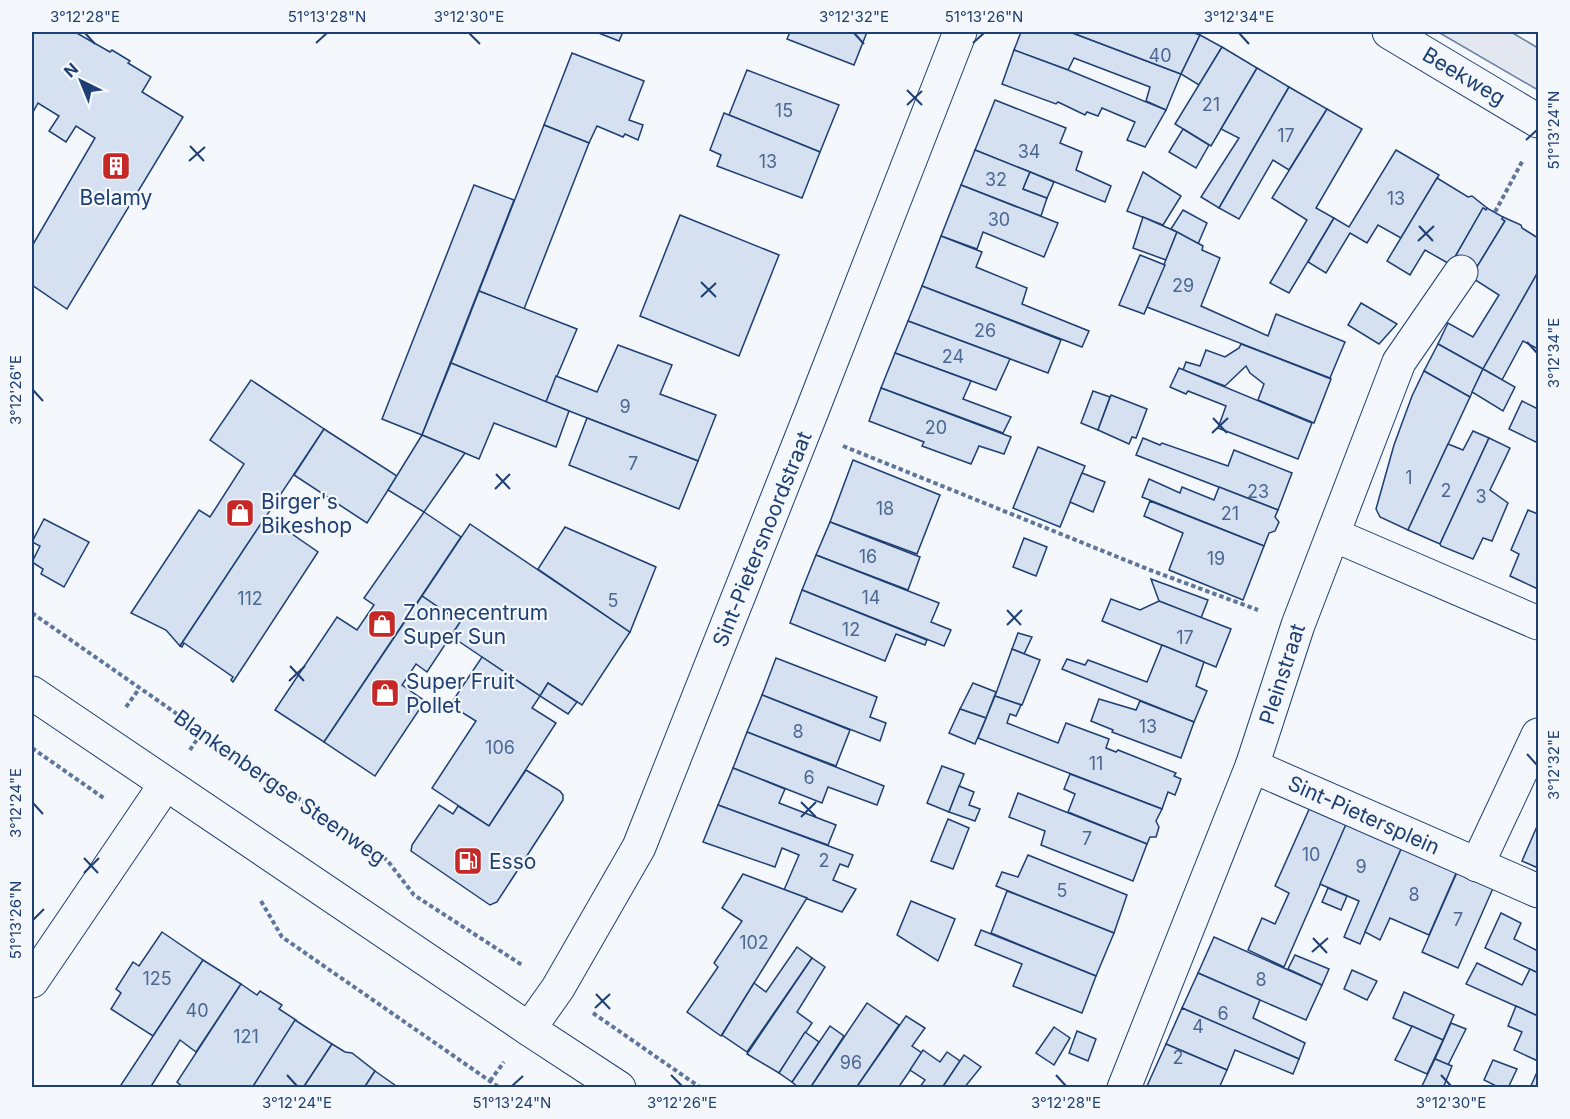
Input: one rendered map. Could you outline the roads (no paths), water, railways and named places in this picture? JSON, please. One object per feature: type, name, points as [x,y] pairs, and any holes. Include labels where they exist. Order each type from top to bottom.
[{"type":"street","name":"Sint-Pietersnoordstraat","points":[[529,1029],[558,988],[639,848],[805,431],[960,32]]},
{"type":"street","name":"Beekweg","points":[[1389,32],[1539,121]]},
{"type":"street","name":"Pleinstraat","points":[[1124,1088],[1252,766],[1298,625],[1399,362],[1461,272]]},
{"type":"street","points":[[1334,535],[1539,623]]},
{"type":"street","points":[[32,693],[620,1088]]},
{"type":"street","points":[[1477,864],[1539,735]]},
{"type":"street","name":"Sint-Pietersplein","points":[[1252,766],[1539,891]]},
{"type":"street","points":[[32,981],[165,784]]},
{"type":"place","name":"Belamy","points":[[116,166]]},
{"type":"place","name":"Birger's Bikeshop","points":[[240,513]]},
{"type":"place","name":"Zonnecentrum Super Sun","points":[[382,624]]},
{"type":"place","name":"Super Fruit Pollet","points":[[385,693]]},
{"type":"place","name":"Esso","points":[[468,861]]}]
